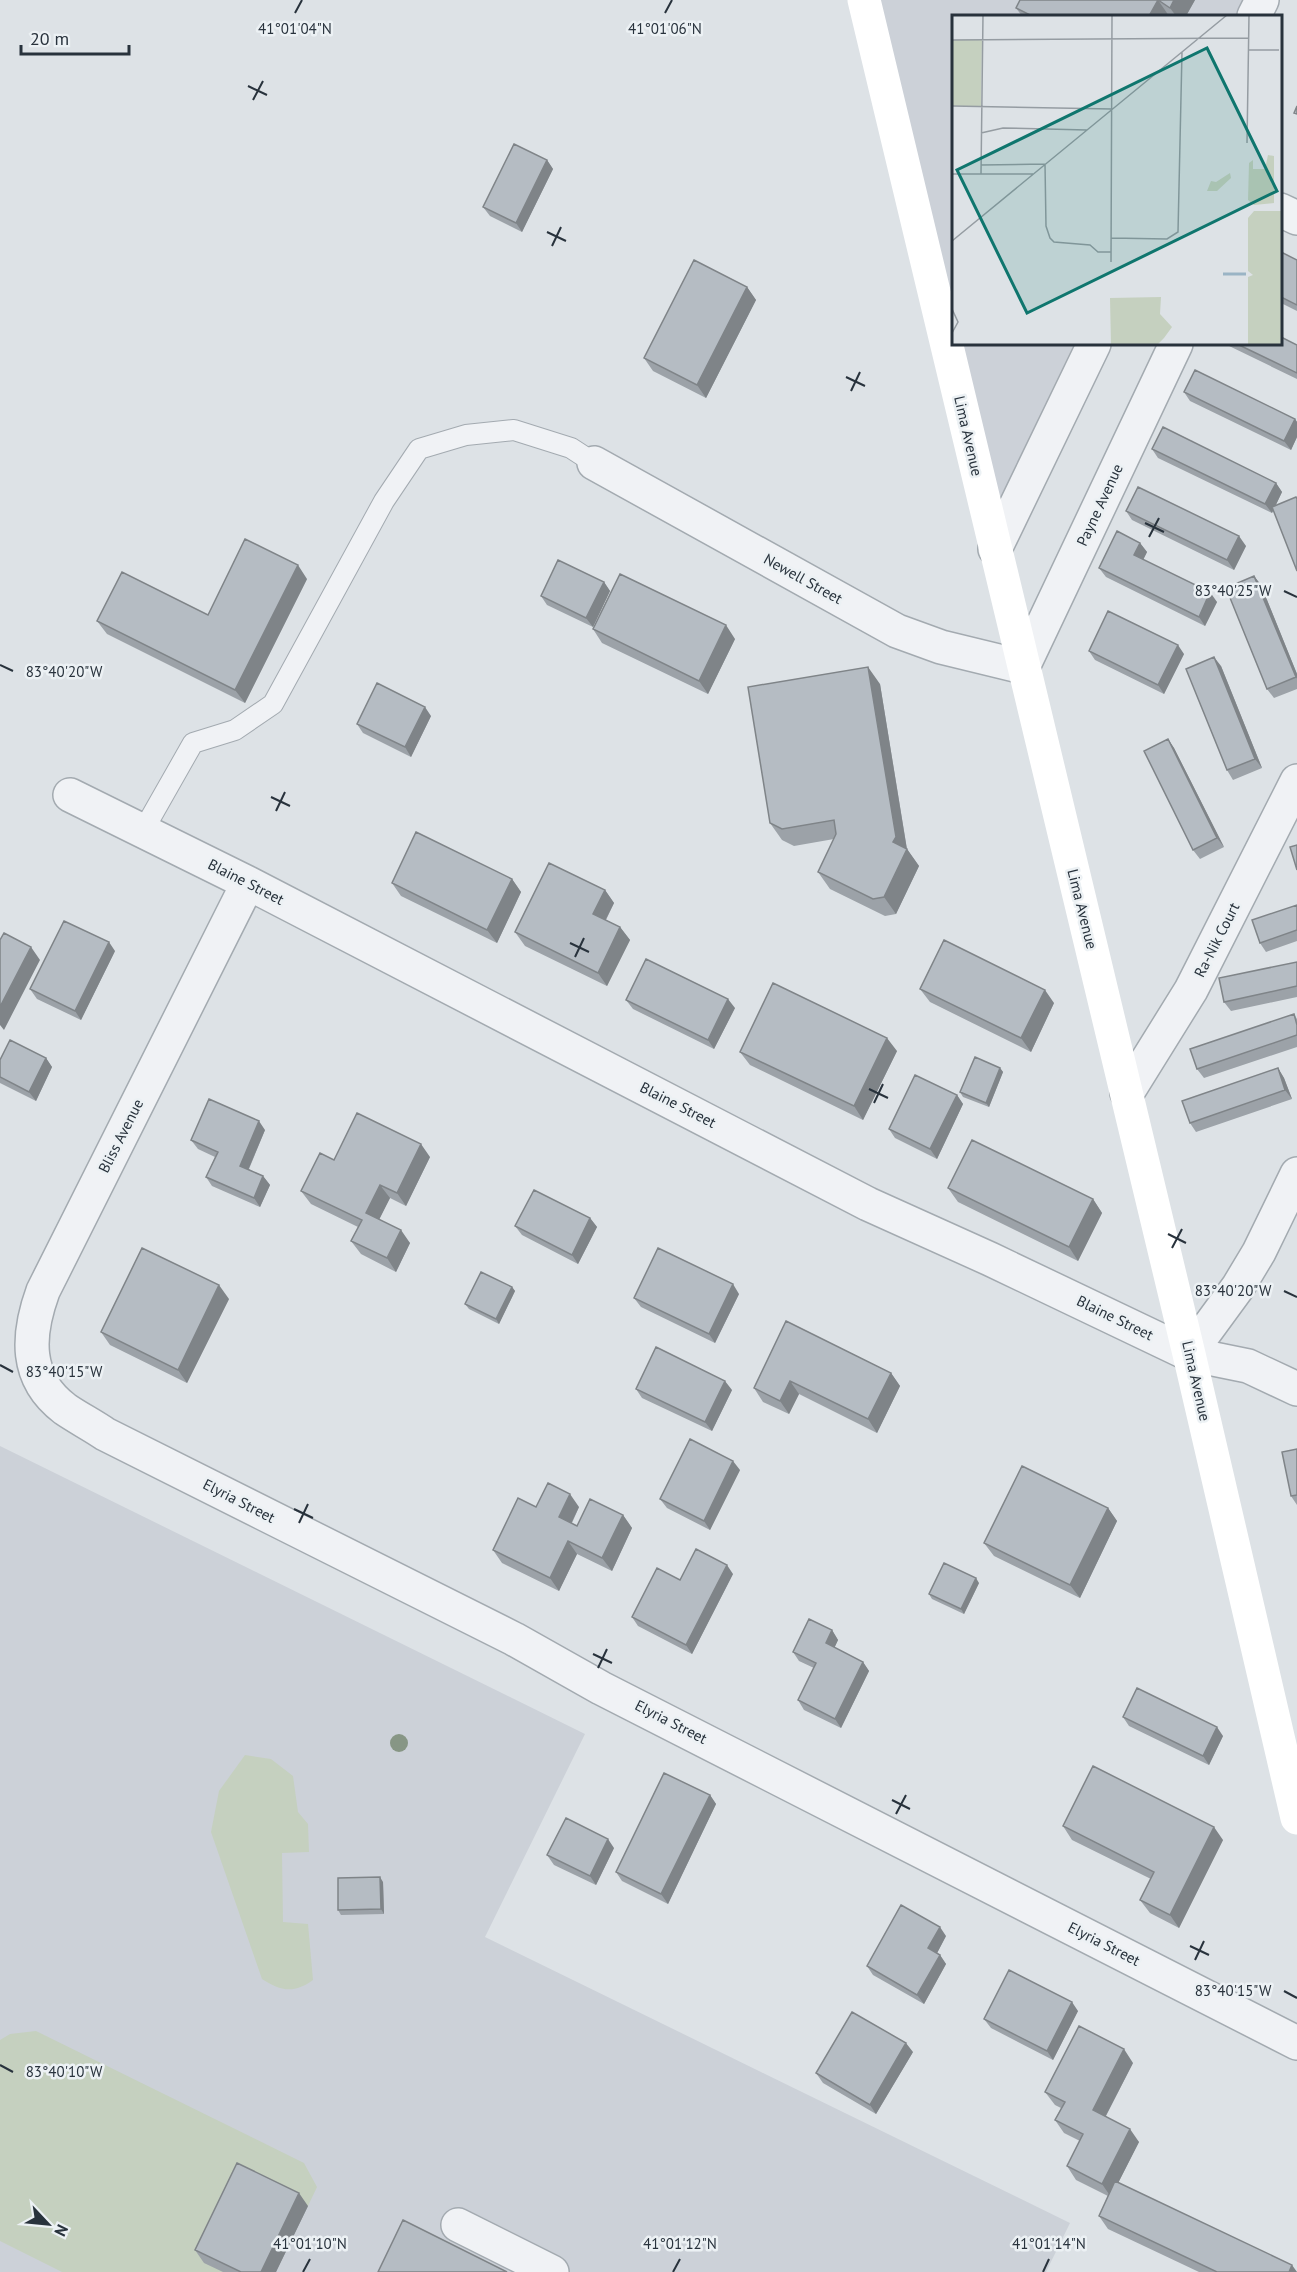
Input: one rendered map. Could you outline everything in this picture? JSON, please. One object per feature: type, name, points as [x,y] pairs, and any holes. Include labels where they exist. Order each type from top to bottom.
[{"type":"street","name":"Lima Avenue","points":[[864,0],[1127,1093],[1297,1818]]},
{"type":"street","points":[[1254,15],[1262,0]]},
{"type":"street","points":[[1282,210],[1297,218]]},
{"type":"street","points":[[995,549],[1094,345]]},
{"type":"street","name":"Payne Avenue","points":[[1023,667],[1176,345]]},
{"type":"street","name":"Newell Street","points":[[594,463],[897,631],[941,647],[1023,667]]},
{"type":"street","name":"Ra-Nik Court","points":[[1127,1093],[1191,990],[1297,781]]},
{"type":"street","name":"Blaine Street","points":[[70,795],[248,883],[868,1204],[990,1258],[1189,1354],[1248,1366],[1297,1389]]},
{"type":"street","name":"Bliss Avenue","points":[[50,1395],[36,1371],[30,1344],[33,1317],[43,1291],[248,883]]},
{"type":"street","points":[[1189,1354],[1238,1287],[1259,1252],[1297,1174]]},
{"type":"street","name":"Elyria Street","points":[[50,1395],[65,1408],[105,1434],[514,1639],[601,1688],[1297,2043]]},
{"type":"street","points":[[458,2225],[552,2272]]},
{"type":"lane","points":[[143,831],[193,743],[236,730],[273,704],[384,501],[419,449],[466,435],[514,430],[571,448],[594,463]]},
{"type":"shaded area","points":[[850,0],[1262,0],[1254,15],[952,15],[952,345],[1094,345],[995,549]]},
{"type":"shaded area","points":[[0,1446],[585,1734],[485,1937],[1070,2223],[1046,2272],[0,2272]]},
{"type":"green space","points":[[245,1755],[271,1759],[293,1776],[298,1812],[308,1824],[309,1852],[282,1853],[283,1922],[308,1924],[313,1980],[293,1989],[281,1988],[262,1979],[211,1832],[219,1791]]},
{"type":"green space","points":[[36,2031],[304,2163],[317,2187],[308,2206],[223,2272],[62,2272],[0,2241],[0,2040],[10,2034]]},
{"type":"building","points":[[1020,0],[1158,0],[1150,15],[1030,15],[1016,8]]},
{"type":"building","points":[[1158,0],[1174,0],[1170,8]]},
{"type":"building","points":[[514,144],[547,160],[516,223],[483,207]]},
{"type":"building","points":[[1282,252],[1297,260],[1297,305],[1282,298]]},
{"type":"building","points":[[694,260],[747,287],[697,385],[644,358]]},
{"type":"building","points":[[1282,338],[1297,345],[1297,373],[1239,345],[1282,345]]},
{"type":"building","points":[[1195,370],[1295,419],[1284,441],[1184,392]]},
{"type":"building","points":[[1163,427],[1276,483],[1265,504],[1152,449]]},
{"type":"building","points":[[1138,487],[1239,536],[1227,560],[1126,511]]},
{"type":"building","points":[[1296,497],[1297,499],[1297,571],[1272,507]]},
{"type":"building","points":[[1117,531],[1140,543],[1134,555],[1210,592],[1199,617],[1099,568]]},
{"type":"building","points":[[245,539],[298,565],[235,690],[97,621],[122,572],[208,615]]},
{"type":"building","points":[[558,560],[604,582],[586,618],[541,596]]},
{"type":"building","points":[[620,574],[726,625],[699,681],[593,629]]},
{"type":"building","points":[[1254,576],[1296,677],[1267,689],[1226,588]]},
{"type":"building","points":[[1108,611],[1178,645],[1158,685],[1089,651]]},
{"type":"building","points":[[1214,657],[1255,759],[1227,770],[1186,669]]},
{"type":"building","points":[[868,667],[896,837],[893,842],[907,849],[884,897],[873,899],[818,872],[836,834],[834,820],[782,829],[770,823],[748,687]]},
{"type":"building","points":[[377,683],[425,707],[405,747],[357,724]]},
{"type":"building","points":[[1168,739],[1217,838],[1193,850],[1144,751]]},
{"type":"building","points":[[416,832],[512,879],[487,930],[392,883]]},
{"type":"building","points":[[1297,845],[1297,870],[1290,847]]},
{"type":"building","points":[[549,863],[605,890],[593,914],[620,927],[598,973],[515,932]]},
{"type":"building","points":[[1297,905],[1297,930],[1260,943],[1252,920]]},
{"type":"building","points":[[64,921],[109,942],[75,1011],[30,989]]},
{"type":"building","points":[[4,933],[31,947],[0,1007],[0,940]]},
{"type":"building","points":[[944,940],[1045,990],[1021,1038],[920,989]]},
{"type":"building","points":[[646,959],[728,999],[708,1040],[626,1000]]},
{"type":"building","points":[[1297,962],[1297,986],[1224,1002],[1219,978]]},
{"type":"building","points":[[773,983],[887,1038],[854,1106],[740,1052]]},
{"type":"building","points":[[1294,1014],[1297,1035],[1197,1069],[1190,1049]]},
{"type":"building","points":[[10,1040],[46,1058],[29,1092],[0,1077],[0,1060]]},
{"type":"building","points":[[975,1057],[1000,1068],[986,1103],[960,1092]]},
{"type":"building","points":[[1278,1068],[1285,1090],[1190,1123],[1182,1101]]},
{"type":"building","points":[[915,1075],[957,1095],[930,1149],[889,1129]]},
{"type":"building","points":[[209,1099],[259,1121],[240,1166],[263,1176],[254,1198],[206,1177],[218,1152],[191,1140]]},
{"type":"building","points":[[357,1113],[421,1144],[397,1193],[380,1185],[366,1213],[401,1230],[387,1258],[351,1241],[362,1220],[301,1191],[320,1153],[334,1160]]},
{"type":"building","points":[[972,1140],[1093,1199],[1069,1247],[948,1188]]},
{"type":"building","points":[[534,1190],[590,1218],[572,1255],[515,1226]]},
{"type":"building","points":[[142,1248],[219,1285],[178,1370],[101,1332]]},
{"type":"building","points":[[658,1248],[733,1284],[709,1334],[634,1298]]},
{"type":"building","points":[[481,1272],[512,1287],[496,1319],[465,1304]]},
{"type":"building","points":[[786,1321],[891,1373],[868,1419],[790,1381],[780,1401],[754,1388]]},
{"type":"building","points":[[656,1347],[725,1381],[705,1422],[636,1389]]},
{"type":"building","points":[[690,1439],[733,1461],[704,1521],[660,1499]]},
{"type":"building","points":[[1297,1449],[1297,1495],[1291,1496],[1282,1452]]},
{"type":"building","points":[[1022,1466],[1108,1508],[1070,1585],[984,1543]]},
{"type":"building","points":[[548,1483],[570,1494],[559,1517],[577,1526],[590,1499],[623,1515],[602,1558],[568,1541],[550,1578],[493,1550],[518,1498],[536,1507]]},
{"type":"building","points":[[696,1549],[727,1565],[686,1645],[632,1617],[657,1568],[680,1580]]},
{"type":"building","points":[[944,1563],[976,1578],[961,1609],[929,1594]]},
{"type":"building","points":[[809,1619],[832,1630],[826,1643],[863,1662],[835,1719],[798,1700],[816,1663],[793,1652]]},
{"type":"building","points":[[1137,1688],[1217,1727],[1203,1756],[1123,1717]]},
{"type":"building","points":[[1093,1766],[1214,1827],[1170,1915],[1140,1900],[1154,1872],[1063,1826]]},
{"type":"building","points":[[664,1773],[710,1795],[661,1894],[616,1872]]},
{"type":"building","points":[[566,1818],[608,1839],[590,1876],[547,1855]]},
{"type":"building","points":[[380,1877],[381,1909],[338,1910],[338,1878]]},
{"type":"building","points":[[901,1905],[940,1927],[928,1948],[940,1955],[917,1995],[867,1966]]},
{"type":"building","points":[[1009,1970],[1072,2002],[1047,2051],[984,2019]]},
{"type":"building","points":[[852,2012],[906,2043],[870,2105],[816,2073]]},
{"type":"building","points":[[1079,2026],[1124,2049],[1093,2110],[1130,2129],[1102,2184],[1067,2166],[1083,2134],[1055,2120],[1065,2102],[1045,2092]]},
{"type":"building","points":[[237,2163],[299,2193],[261,2272],[241,2272],[195,2250]]},
{"type":"building","points":[[1115,2181],[1292,2265],[1289,2272],[1217,2272],[1099,2216]]},
{"type":"building","points":[[403,2220],[507,2272],[378,2272]]}]
